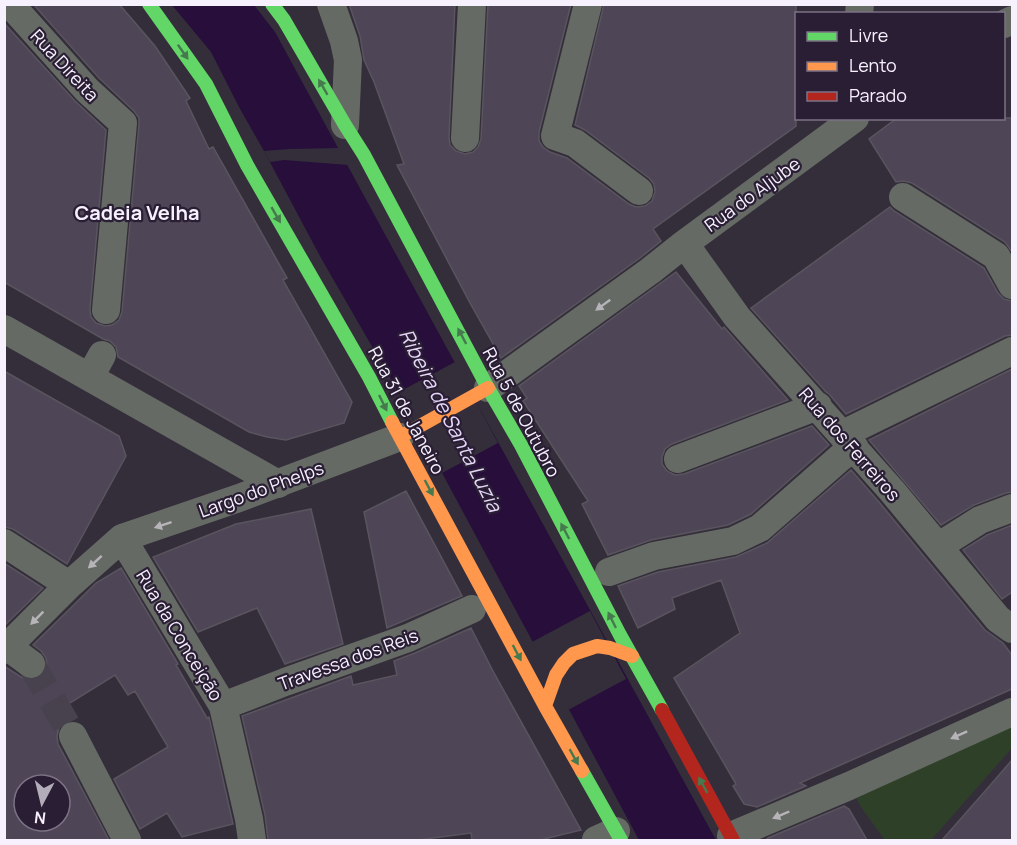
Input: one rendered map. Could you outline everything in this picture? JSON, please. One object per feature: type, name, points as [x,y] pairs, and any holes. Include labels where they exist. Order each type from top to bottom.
[{"type":"main road","name":"Rua 31 de Janeiro","points":[[149,4],[206,84],[247,165],[369,376],[408,432],[419,470],[545,706],[611,837]]},
{"type":"main road","name":"Rua 5 de Outubro","points":[[272,4],[284,20],[364,155],[481,393],[517,438],[632,656],[732,838]]},
{"type":"main road","points":[[408,432],[481,393]]},
{"type":"main road","points":[[545,706],[554,681],[564,663],[573,654],[597,646],[632,656]]},
{"type":"street","name":"Rua Direita","points":[[10,4],[87,90],[123,123],[106,310]]},
{"type":"street","points":[[331,4],[344,40],[348,60],[345,125]]},
{"type":"street","points":[[465,138],[472,4]]},
{"type":"street","points":[[588,4],[555,136],[575,143],[639,191]]},
{"type":"street","name":"Rua do Aljube","points":[[481,393],[650,271],[852,120]]},
{"type":"street","points":[[903,197],[1004,250],[1012,285]]},
{"type":"street","name":"Rua dos Ferreiros","points":[[692,254],[737,317],[849,441],[998,619],[1012,629]]},
{"type":"street","points":[[4,328],[96,366],[278,484]]},
{"type":"street","points":[[609,572],[654,556],[733,541],[760,528],[841,458],[849,441],[1012,351]]},
{"type":"street","points":[[678,459],[818,406]]},
{"type":"street","name":"Largo do Phelps","points":[[122,538],[206,511],[408,432]]},
{"type":"street","points":[[939,546],[980,520],[1012,508]]},
{"type":"street","points":[[31,664],[6,648],[69,585],[122,538]]},
{"type":"street","name":"Rua da Conceição","points":[[122,538],[223,706],[252,840]]},
{"type":"street","points":[[4,543],[69,585]]},
{"type":"street","name":"Travessa dos Reis","points":[[223,706],[408,638],[472,609]]},
{"type":"street","points":[[732,838],[1012,712]]},
{"type":"street","points":[[73,736],[127,840]]},
{"type":"green space","points":[[1012,723],[1012,748],[931,840],[885,840],[856,798]]},
{"type":"water","name":"Ribeira de Santa Luzia","points":[[172,5],[254,5],[275,32],[716,840],[639,840],[404,402],[321,258],[211,52]]},
{"type":"pier","points":[[339,148],[348,165],[284,160],[270,162],[264,151],[289,149]]},
{"type":"pier","points":[[455,362],[498,443],[442,473],[399,392]]},
{"type":"pier","points":[[590,611],[626,679],[568,710],[532,642]]},
{"type":"building","points":[[33,4],[119,4],[155,46],[190,98],[186,101],[209,149],[213,147],[287,278],[283,280],[352,402],[344,423],[286,440],[249,432],[118,357],[116,347],[110,341],[4,282],[4,23],[75,101],[106,130],[90,309],[91,317],[96,323],[105,326],[112,325],[119,320],[122,312],[139,118],[99,78]]},
{"type":"building","points":[[349,4],[455,4],[449,137],[450,145],[456,151],[465,154],[473,152],[481,139],[488,4],[571,4],[539,132],[539,141],[550,152],[567,158],[636,207],[645,206],[652,201],[655,192],[654,184],[585,130],[575,125],[604,4],[796,4],[796,126],[653,229],[661,241],[501,358],[397,165],[404,164],[364,60],[360,36]]},
{"type":"building","points":[[1005,118],[1012,118],[1012,252],[1005,242],[912,183],[896,182],[869,139],[894,120],[1005,120]]},
{"type":"building","points":[[890,207],[984,268],[998,293],[1004,299],[1012,301],[1012,335],[1005,336],[846,414],[751,308]]},
{"type":"building","points":[[676,272],[722,329],[724,327],[788,400],[672,444],[665,449],[662,457],[662,464],[667,471],[675,475],[684,474],[812,426],[829,445],[751,514],[728,525],[651,540],[608,555],[582,504],[588,501],[523,401],[527,398],[519,386]]},
{"type":"building","points":[[1012,369],[1012,492],[974,505],[941,525],[869,440]]},
{"type":"building","points":[[4,371],[119,436],[126,456],[67,564],[13,529],[4,527]]},
{"type":"building","points":[[851,470],[985,630],[1003,643],[1012,655],[1012,689],[800,783],[806,786],[757,807],[744,804],[733,786],[736,784],[674,678],[740,633],[721,580],[672,598],[675,609],[638,628],[618,586],[658,572],[736,557],[767,543]]},
{"type":"building","points":[[406,491],[462,596],[387,628],[364,512]]},
{"type":"building","points":[[311,509],[343,644],[285,664],[257,608],[198,632],[153,557],[236,524]]},
{"type":"building","points":[[1012,525],[1012,592],[1002,599],[963,550],[987,535]]},
{"type":"building","points":[[4,563],[43,588],[4,626]]},
{"type":"building","points":[[121,568],[207,718],[209,717],[233,824],[182,837],[167,813],[140,829],[114,779],[168,747],[135,691],[128,695],[115,675],[60,709],[66,721],[59,728],[57,736],[58,744],[109,840],[4,840],[4,666],[29,680],[37,679],[44,674],[47,666],[46,658],[33,645],[96,583]]},
{"type":"building","points":[[471,628],[581,830],[540,840],[472,840],[471,833],[418,840],[268,840],[265,815],[242,716],[351,676],[353,685],[397,675],[394,661]]},
{"type":"building","points":[[1012,760],[1012,840],[942,840],[986,790]]},
{"type":"building","points":[[844,806],[849,809],[867,840],[766,840],[768,838]]},
{"type":"tunnel","points":[[31,664],[73,736]]},
{"type":"traffic: fast","points":[[149,4],[206,84],[247,165],[369,377],[392,422]]},
{"type":"traffic: fast","points":[[272,4],[284,20],[364,155],[662,710]]},
{"type":"traffic: fast","points":[[582,771],[621,840]]},
{"type":"traffic: slow","points":[[400,437],[488,388]]},
{"type":"traffic: slow","points":[[392,422],[582,771]]},
{"type":"traffic: slow","points":[[545,706],[556,675],[573,654],[597,646],[632,656]]},
{"type":"traffic: jam","points":[[662,710],[733,840]]},
{"type":"district","name":"Cadeia Velha","points":[[137,212]]}]
